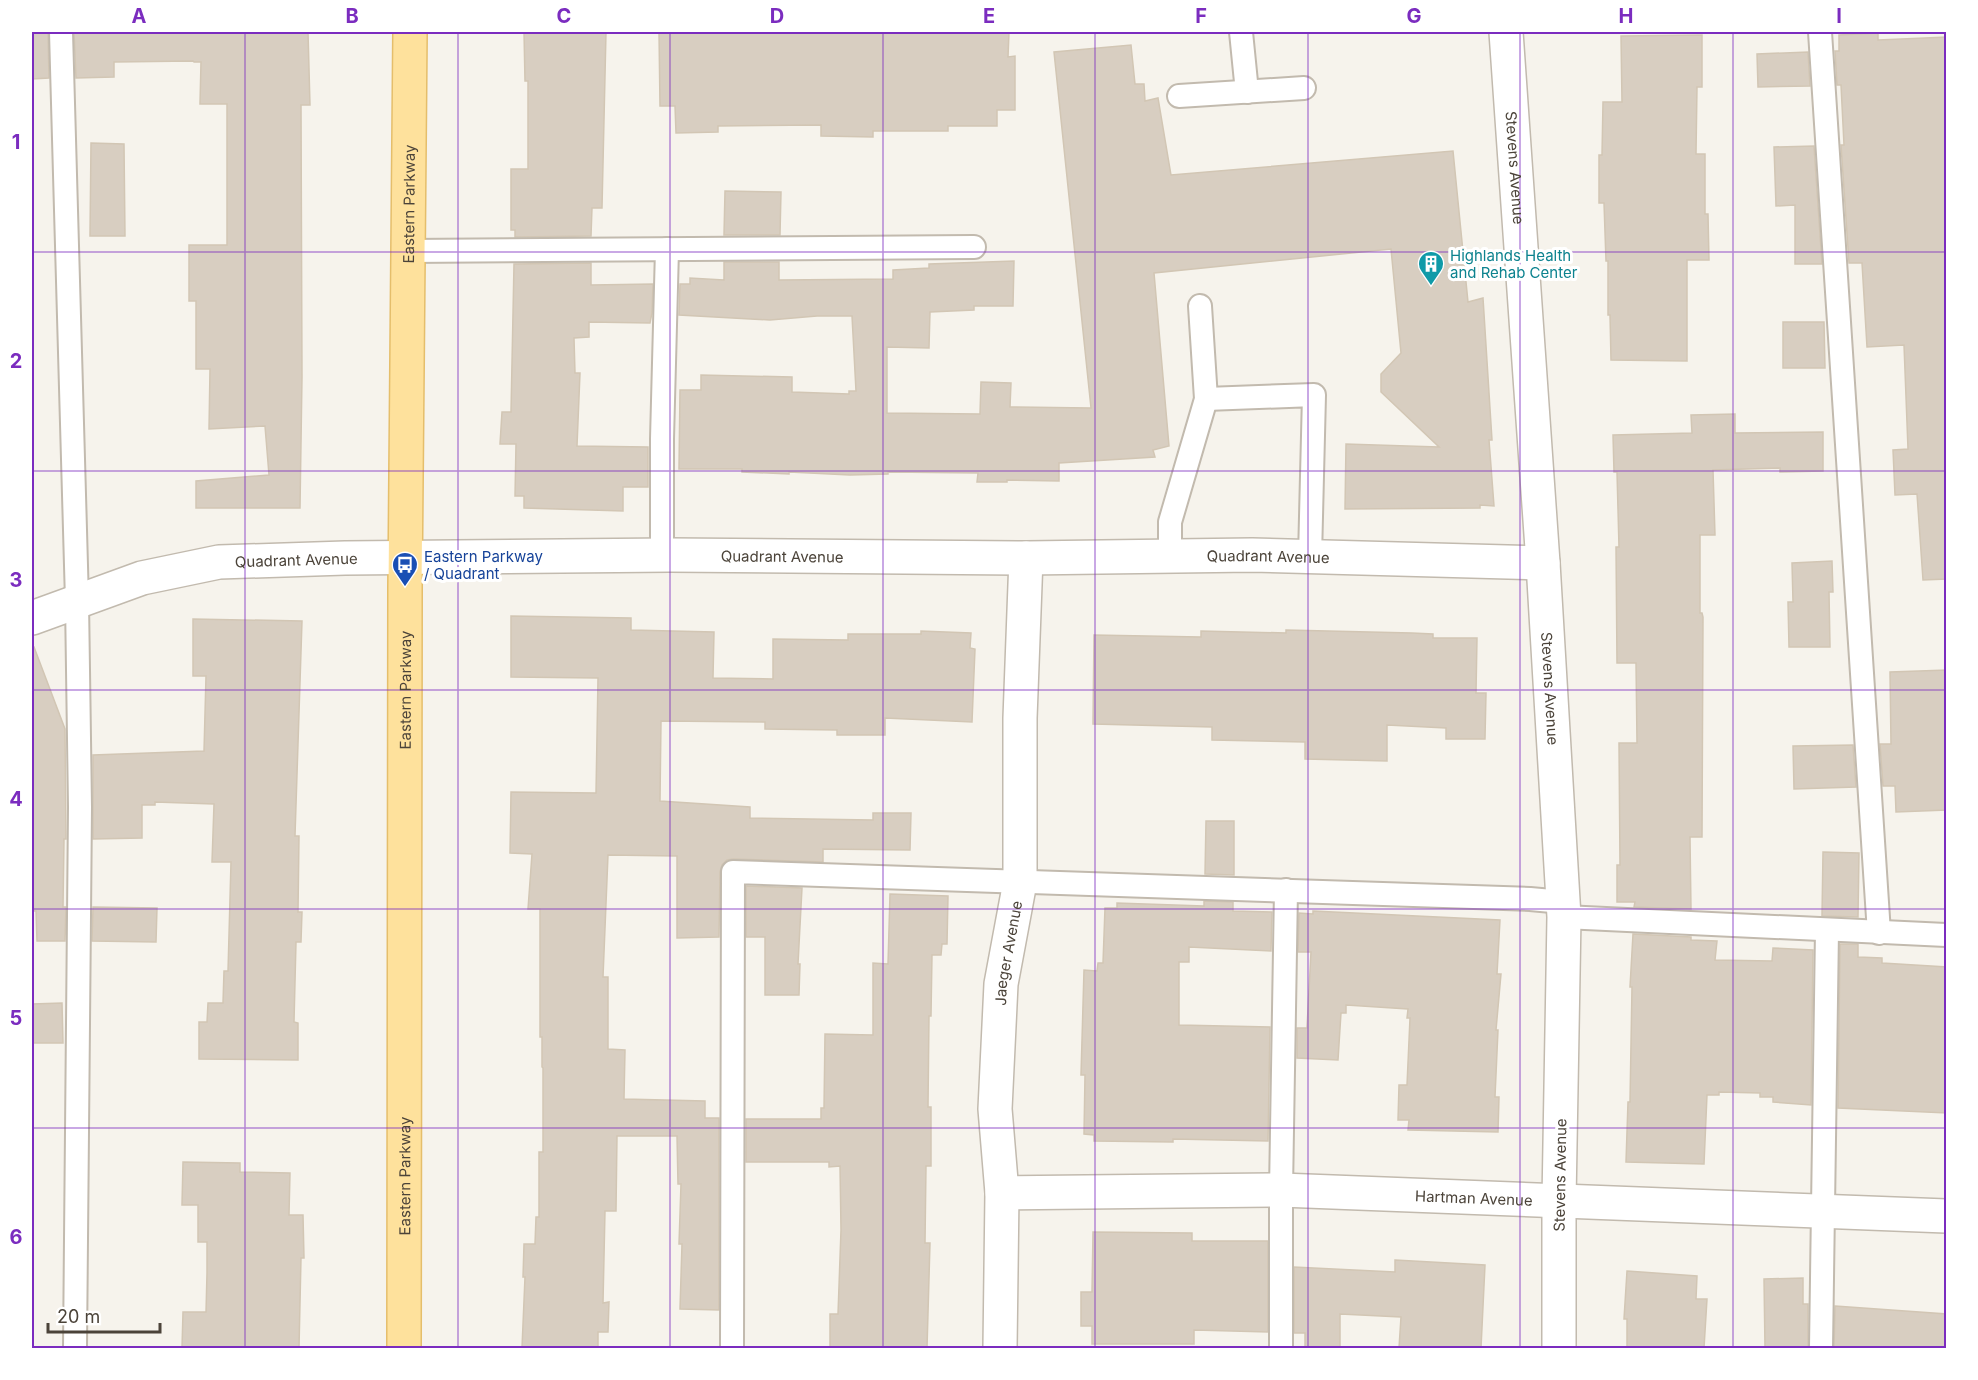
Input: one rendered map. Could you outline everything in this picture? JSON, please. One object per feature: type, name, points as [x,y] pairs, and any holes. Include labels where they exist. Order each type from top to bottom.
[{"type":"main road","name":"Eastern Parkway","points":[[404,1348],[405,558],[410,32]]},
{"type":"street","name":"Stevens Avenue","points":[[1506,32],[1543,563],[1564,910],[1559,1348]]},
{"type":"street","name":"Quadrant Avenue","points":[[32,618],[142,578],[219,562],[345,558],[662,555],[1026,558],[1310,557],[1543,563]]},
{"type":"street","name":"Jaeger Avenue","points":[[1000,1348],[1002,1193],[995,1109],[1001,984],[1020,882],[1020,718],[1026,558]]},
{"type":"street","name":"Hartman Avenue","points":[[1002,1193],[1281,1190],[1947,1216]]},
{"type":"lane","points":[[61,32],[77,601],[80,807],[75,1348]]},
{"type":"lane","points":[[1241,32],[1247,92]]},
{"type":"lane","points":[[1820,32],[1879,933]]},
{"type":"lane","points":[[1179,96],[1304,88]]},
{"type":"lane","points":[[408,251],[974,248]]},
{"type":"lane","points":[[662,555],[662,439],[667,249]]},
{"type":"lane","points":[[1170,556],[1170,522],[1206,399],[1200,306]]},
{"type":"lane","points":[[1206,399],[1314,395],[1310,557]]},
{"type":"lane","points":[[732,1348],[733,872],[1530,898],[1564,910],[1827,930],[1947,935]]},
{"type":"lane","points":[[1281,1348],[1286,890]]},
{"type":"lane","points":[[1821,1348],[1827,930]]},
{"type":"building","points":[[32,32],[48,32],[49,78],[32,79]]},
{"type":"building","points":[[74,32],[308,32],[310,105],[301,105],[300,508],[196,508],[196,481],[269,475],[265,426],[209,429],[210,369],[196,369],[196,301],[189,301],[189,245],[227,245],[227,104],[200,104],[201,62],[114,62],[114,77],[76,78]]},
{"type":"building","points":[[524,32],[606,32],[602,208],[592,208],[591,236],[515,237],[515,230],[511,230],[511,169],[528,169],[528,81],[525,81]]},
{"type":"building","points":[[659,32],[1009,32],[1008,57],[1015,56],[1015,110],[997,110],[997,126],[948,126],[948,131],[873,131],[873,137],[821,136],[821,125],[718,126],[718,132],[676,133],[675,106],[660,106]]},
{"type":"building","points":[[1878,33],[1878,40],[1947,37],[1947,579],[1923,580],[1917,494],[1895,495],[1893,450],[1908,449],[1904,345],[1867,347],[1862,263],[1849,263],[1841,145],[1844,145],[1841,85],[1837,85],[1835,51],[1839,51],[1839,35]]},
{"type":"building","points":[[1702,35],[1702,87],[1697,87],[1696,154],[1705,154],[1705,214],[1708,214],[1709,260],[1687,260],[1687,361],[1611,360],[1604,203],[1599,203],[1599,155],[1602,155],[1603,102],[1622,102],[1621,36]]},
{"type":"building","name":"Highlands Health and Rehab Center","points":[[1131,45],[1135,84],[1144,84],[1145,101],[1158,98],[1171,175],[1453,151],[1468,302],[1483,298],[1494,506],[1345,509],[1346,444],[1439,447],[1381,392],[1381,374],[1401,353],[1391,249],[1154,273],[1169,446],[1153,450],[1155,457],[1059,463],[1059,481],[977,482],[978,473],[888,472],[888,474],[850,475],[742,472],[742,469],[679,469],[680,390],[701,390],[701,375],[792,377],[792,392],[849,394],[849,391],[856,391],[852,316],[770,320],[679,315],[680,284],[690,284],[690,278],[724,280],[724,262],[779,262],[779,280],[893,279],[893,270],[929,268],[929,264],[1014,261],[1013,306],[974,306],[974,310],[930,312],[929,348],[887,347],[887,413],[980,414],[981,382],[1011,383],[1010,407],[1091,408],[1054,52]]},
{"type":"building","points":[[1808,52],[1810,86],[1758,87],[1757,54]]},
{"type":"building","points":[[91,143],[124,144],[125,236],[90,236]]},
{"type":"building","points":[[1814,146],[1822,264],[1795,264],[1795,205],[1776,206],[1774,147]]},
{"type":"building","points":[[725,191],[781,192],[780,235],[724,235]]},
{"type":"building","points":[[591,263],[591,285],[653,284],[652,313],[650,323],[589,322],[589,337],[574,338],[575,373],[580,373],[577,446],[648,447],[648,487],[623,487],[623,511],[524,508],[524,496],[515,496],[516,444],[500,444],[502,412],[511,412],[514,264]]},
{"type":"building","points":[[1783,322],[1824,322],[1825,368],[1783,368]]},
{"type":"building","points":[[1735,414],[1735,433],[1823,432],[1823,471],[1780,472],[1780,468],[1713,470],[1715,535],[1700,535],[1700,613],[1703,617],[1702,837],[1690,837],[1691,909],[1634,907],[1635,902],[1617,902],[1617,865],[1620,865],[1619,743],[1637,743],[1636,663],[1617,663],[1616,547],[1619,547],[1617,472],[1614,472],[1613,435],[1692,433],[1691,415]]},
{"type":"building","points":[[1832,561],[1833,592],[1829,592],[1830,647],[1789,647],[1788,602],[1793,602],[1792,563]]},
{"type":"building","points":[[511,616],[631,618],[631,630],[714,632],[713,678],[773,679],[773,639],[848,640],[848,634],[921,634],[921,631],[971,633],[970,648],[975,649],[972,722],[885,718],[885,735],[837,735],[837,730],[765,729],[765,722],[661,721],[660,801],[750,807],[750,818],[873,820],[873,813],[911,813],[910,850],[823,849],[823,862],[727,860],[720,872],[719,937],[677,938],[677,856],[608,855],[603,977],[608,977],[608,1049],[625,1050],[624,1099],[705,1101],[705,1118],[719,1118],[719,1310],[680,1309],[681,1184],[678,1184],[677,1136],[617,1136],[616,1211],[605,1211],[603,1303],[609,1302],[608,1332],[598,1332],[598,1348],[522,1348],[524,1244],[535,1244],[536,1217],[539,1217],[539,1152],[543,1152],[540,909],[528,909],[532,854],[510,853],[511,792],[596,793],[598,678],[511,677]]},
{"type":"building","points":[[193,619],[302,621],[295,836],[299,836],[298,912],[302,912],[301,942],[296,942],[294,1022],[298,1023],[298,1060],[199,1059],[199,1022],[207,1022],[208,1003],[223,1003],[224,971],[228,971],[231,862],[212,862],[214,804],[155,802],[155,805],[142,805],[142,838],[93,839],[93,755],[204,751],[206,676],[193,676]]},
{"type":"building","points":[[1286,630],[1412,633],[1433,634],[1433,638],[1477,638],[1476,693],[1486,693],[1485,739],[1446,739],[1446,728],[1387,725],[1387,761],[1305,759],[1305,742],[1212,740],[1212,727],[1093,724],[1094,635],[1201,637],[1201,631],[1286,633]]},
{"type":"building","points":[[34,647],[65,729],[66,839],[64,839],[63,907],[66,907],[65,941],[37,941],[36,911],[32,911],[32,648]]},
{"type":"building","points":[[1947,670],[1947,810],[1896,812],[1895,786],[1883,786],[1880,744],[1891,744],[1890,672]]},
{"type":"building","points":[[1853,745],[1856,787],[1794,789],[1793,746]]},
{"type":"building","points":[[1206,821],[1234,821],[1234,875],[1205,874]]},
{"type":"building","points":[[1823,852],[1859,853],[1858,917],[1822,916]]},
{"type":"building","points":[[746,886],[802,888],[798,964],[800,964],[799,995],[765,995],[765,937],[746,937]]},
{"type":"building","points":[[890,894],[948,896],[947,944],[942,944],[941,955],[932,955],[931,1016],[929,1016],[928,1107],[931,1107],[931,1166],[926,1166],[925,1243],[930,1243],[927,1348],[830,1348],[830,1314],[838,1314],[841,1230],[840,1166],[829,1167],[829,1162],[746,1162],[746,1119],[821,1119],[821,1108],[824,1108],[825,1034],[873,1035],[873,963],[888,964]]},
{"type":"building","points":[[1204,901],[1233,902],[1233,911],[1272,912],[1271,951],[1189,947],[1189,962],[1179,962],[1179,1025],[1270,1027],[1268,1141],[1173,1139],[1173,1142],[1094,1141],[1094,1135],[1084,1134],[1085,1075],[1081,1075],[1084,970],[1097,971],[1098,963],[1103,963],[1105,908],[1117,908],[1117,903],[1204,906]]},
{"type":"building","points":[[93,907],[157,908],[156,942],[92,941]]},
{"type":"building","points":[[1313,911],[1500,920],[1497,974],[1501,974],[1496,1030],[1498,1030],[1495,1097],[1499,1097],[1498,1132],[1408,1130],[1409,1120],[1398,1120],[1399,1085],[1407,1085],[1410,1018],[1407,1018],[1408,1009],[1346,1005],[1346,1013],[1341,1013],[1338,1060],[1297,1058],[1297,1028],[1307,1028],[1311,952],[1298,952],[1299,913],[1313,914]]},
{"type":"building","points":[[1633,934],[1691,937],[1691,940],[1717,941],[1715,960],[1772,961],[1773,948],[1813,950],[1811,1105],[1773,1102],[1773,1097],[1760,1097],[1760,1093],[1719,1092],[1719,1095],[1707,1095],[1704,1164],[1626,1162],[1628,1102],[1630,1102],[1632,987],[1630,987]]},
{"type":"building","points":[[1840,944],[1858,944],[1858,957],[1882,958],[1882,963],[1947,967],[1947,1113],[1838,1108]]},
{"type":"building","points":[[62,1003],[63,1043],[32,1043],[32,1004]]},
{"type":"building","points":[[183,1162],[240,1163],[240,1172],[290,1173],[289,1215],[303,1215],[304,1258],[301,1258],[299,1348],[182,1348],[183,1312],[206,1312],[207,1273],[207,1242],[198,1242],[198,1205],[182,1205]]},
{"type":"building","points":[[1093,1232],[1192,1233],[1192,1241],[1268,1241],[1268,1332],[1194,1330],[1194,1344],[1092,1344],[1092,1326],[1081,1326],[1081,1292],[1092,1292]]},
{"type":"building","points":[[1395,1260],[1485,1265],[1481,1348],[1399,1348],[1401,1317],[1340,1314],[1340,1348],[1305,1348],[1305,1333],[1294,1333],[1294,1267],[1395,1272]]},
{"type":"building","points":[[1627,1271],[1697,1276],[1696,1299],[1707,1299],[1704,1348],[1627,1348],[1627,1319],[1624,1319]]},
{"type":"building","points":[[1803,1278],[1803,1304],[1808,1304],[1808,1348],[1765,1348],[1764,1279]]},
{"type":"building","points":[[1835,1306],[1947,1314],[1947,1348],[1834,1348]]},
{"type":"place","name":"Highlands Health and Rehab Center","points":[[1431,287]]},
{"type":"place","name":"Eastern Parkway / Quadrant","points":[[405,588]]}]
